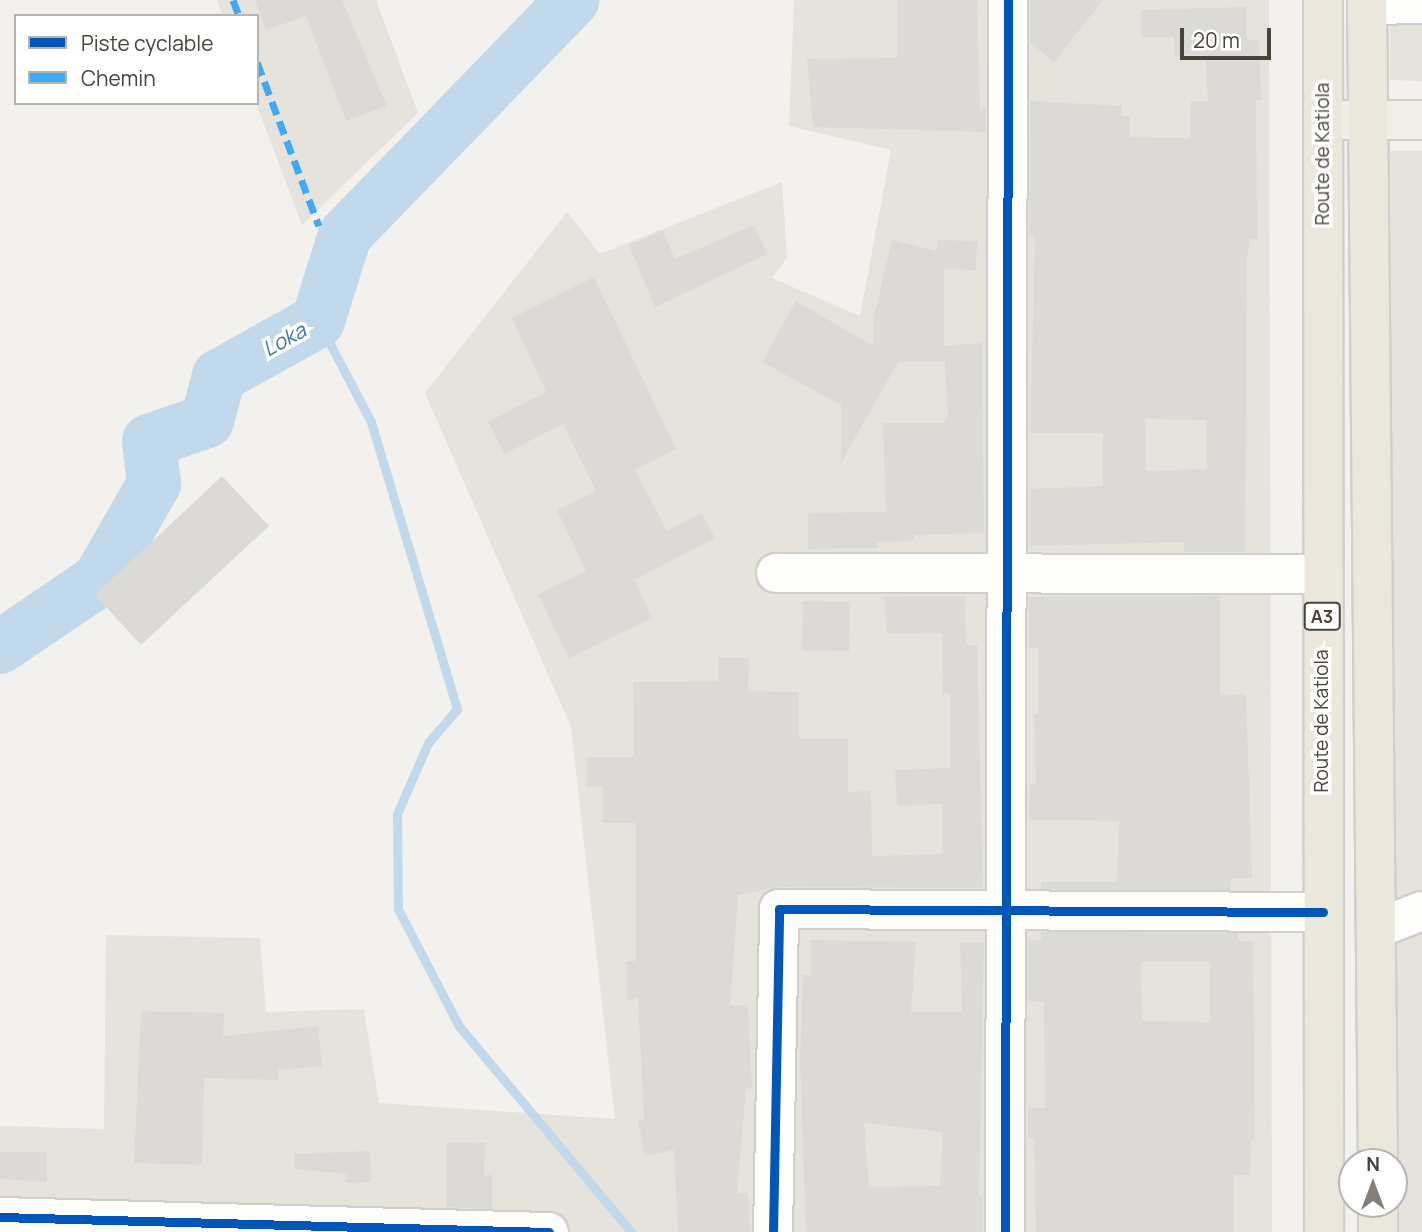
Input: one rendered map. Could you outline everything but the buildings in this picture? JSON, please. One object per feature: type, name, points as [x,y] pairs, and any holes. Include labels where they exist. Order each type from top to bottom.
[{"type":"highway","name":"Route de Katiola","points":[[1324,0],[1321,574],[1324,1232]]},
{"type":"highway","points":[[1367,3],[1366,120],[1378,928],[1378,1148]]},
{"type":"main road","points":[[1323,120],[1422,120]]},
{"type":"street","points":[[1005,1232],[1008,0]]},
{"type":"street","points":[[1367,3],[1422,4]]},
{"type":"street","points":[[776,573],[1321,574]]},
{"type":"street","points":[[1378,928],[1422,911]]},
{"type":"street","points":[[773,1232],[776,912],[1323,912]]},
{"type":"street","points":[[0,1217],[293,1229],[549,1232]]},
{"type":"shaded area","points":[[217,0],[376,0],[418,113],[302,225],[257,105],[259,105],[259,14],[222,14]]},
{"type":"shaded area","points":[[794,0],[1269,0],[1272,1232],[0,1232],[0,1126],[104,1129],[106,935],[260,938],[266,1012],[364,1009],[379,1103],[615,1119],[571,727],[425,393],[567,212],[600,254],[782,182],[787,258],[772,278],[860,316],[891,150],[789,126]]},
{"type":"shaded area","points":[[1390,0],[1422,0],[1422,81],[1390,80]]},
{"type":"shaded area","points":[[1390,151],[1422,151],[1422,1232],[1397,1232],[1397,1218],[1408,1218],[1408,1148],[1396,1148]]},
{"type":"waterway","name":"Loka","points":[[0,647],[99,580],[154,484],[149,441],[207,421],[219,376],[318,321],[345,235],[573,0]]},
{"type":"waterway","points":[[318,321],[371,422],[457,709],[428,743],[397,814],[398,909],[459,1026],[631,1232]]},
{"type":"marked path","points":[[233,0],[238,14]]},
{"type":"marked path","points":[[259,67],[319,226]]},
{"type":"cycle path","points":[[1005,1232],[1008,0]]},
{"type":"cycle path","points":[[773,1232],[779,909],[1323,912]]},
{"type":"cycle path","points":[[0,1217],[549,1232]]}]
